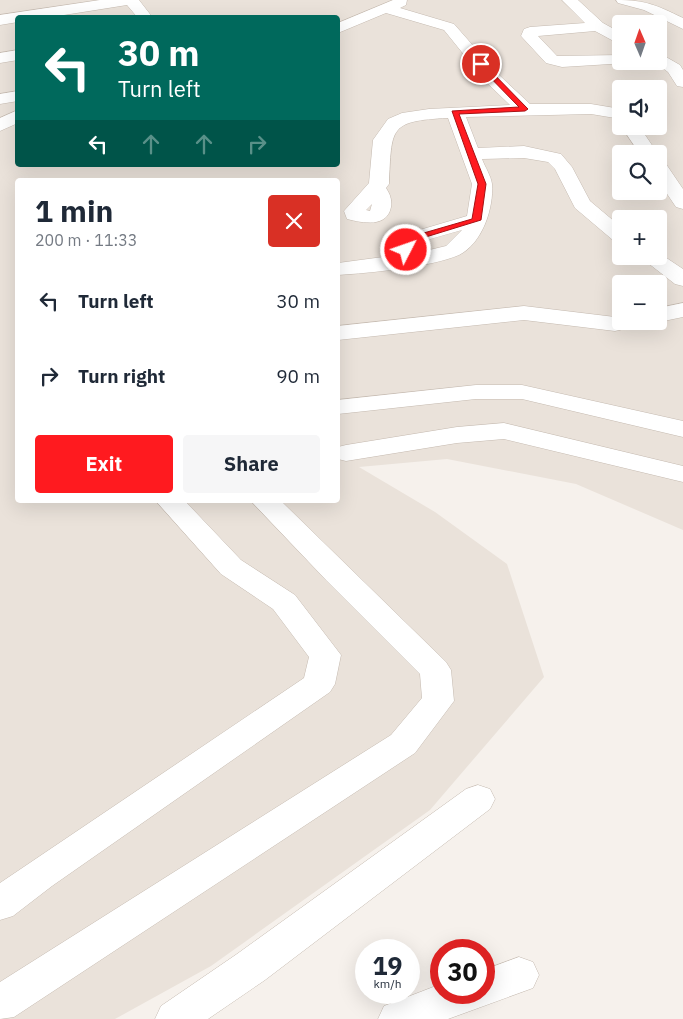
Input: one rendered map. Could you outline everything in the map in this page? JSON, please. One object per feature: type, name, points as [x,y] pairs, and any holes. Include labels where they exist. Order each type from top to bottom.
[{"type":"street","points":[[32,15],[130,0],[143,15]]},
{"type":"street","points":[[340,27],[384,8],[412,0]]},
{"type":"street","points":[[569,0],[595,7],[624,0],[654,4],[683,24]]},
{"type":"street","points":[[595,7],[598,26]]},
{"type":"street","points":[[384,8],[449,27],[492,78],[525,109]]},
{"type":"street","points":[[0,20],[15,18]]},
{"type":"street","points":[[612,35],[598,26],[530,32],[530,36],[552,60],[562,62],[612,60]]},
{"type":"street","points":[[0,58],[15,56]]},
{"type":"street","points":[[668,65],[674,69],[683,82]]},
{"type":"street","points":[[0,99],[15,96]]},
{"type":"street","points":[[376,189],[379,184],[382,140],[394,123],[408,117],[455,112],[525,109],[591,109],[612,112]]},
{"type":"street","points":[[340,269],[418,260],[453,250],[467,238],[476,225],[482,184],[455,112]]},
{"type":"street","points":[[0,126],[15,116]]},
{"type":"street","points":[[470,154],[524,152],[554,158],[563,168],[582,204],[612,229]]},
{"type":"street","points":[[667,180],[683,203]]},
{"type":"street","points":[[662,265],[683,279]]},
{"type":"street","points":[[667,313],[683,310]]},
{"type":"street","points":[[340,333],[524,313],[612,324]]},
{"type":"street","points":[[340,407],[476,392],[522,392],[683,429]]},
{"type":"street","points":[[346,453],[458,435],[504,431],[683,474]]},
{"type":"street","points":[[0,904],[39,875],[319,684],[325,654],[284,602],[231,567],[172,503]]},
{"type":"street","points":[[0,1004],[403,744],[438,701],[435,670],[336,574],[267,503]]},
{"type":"street","points":[[175,1019],[251,968],[478,799]]},
{"type":"street","points":[[398,1019],[439,1004]]},
{"type":"shaded area","points":[[0,0],[683,0],[683,530],[576,484],[447,459],[359,467],[435,512],[507,564],[544,677],[430,810],[211,966],[115,1019],[0,1019]]},
{"type":"route","points":[[406,250],[406,244],[413,238],[451,229],[476,220],[482,184],[455,112],[525,109],[492,78],[481,64]]}]
